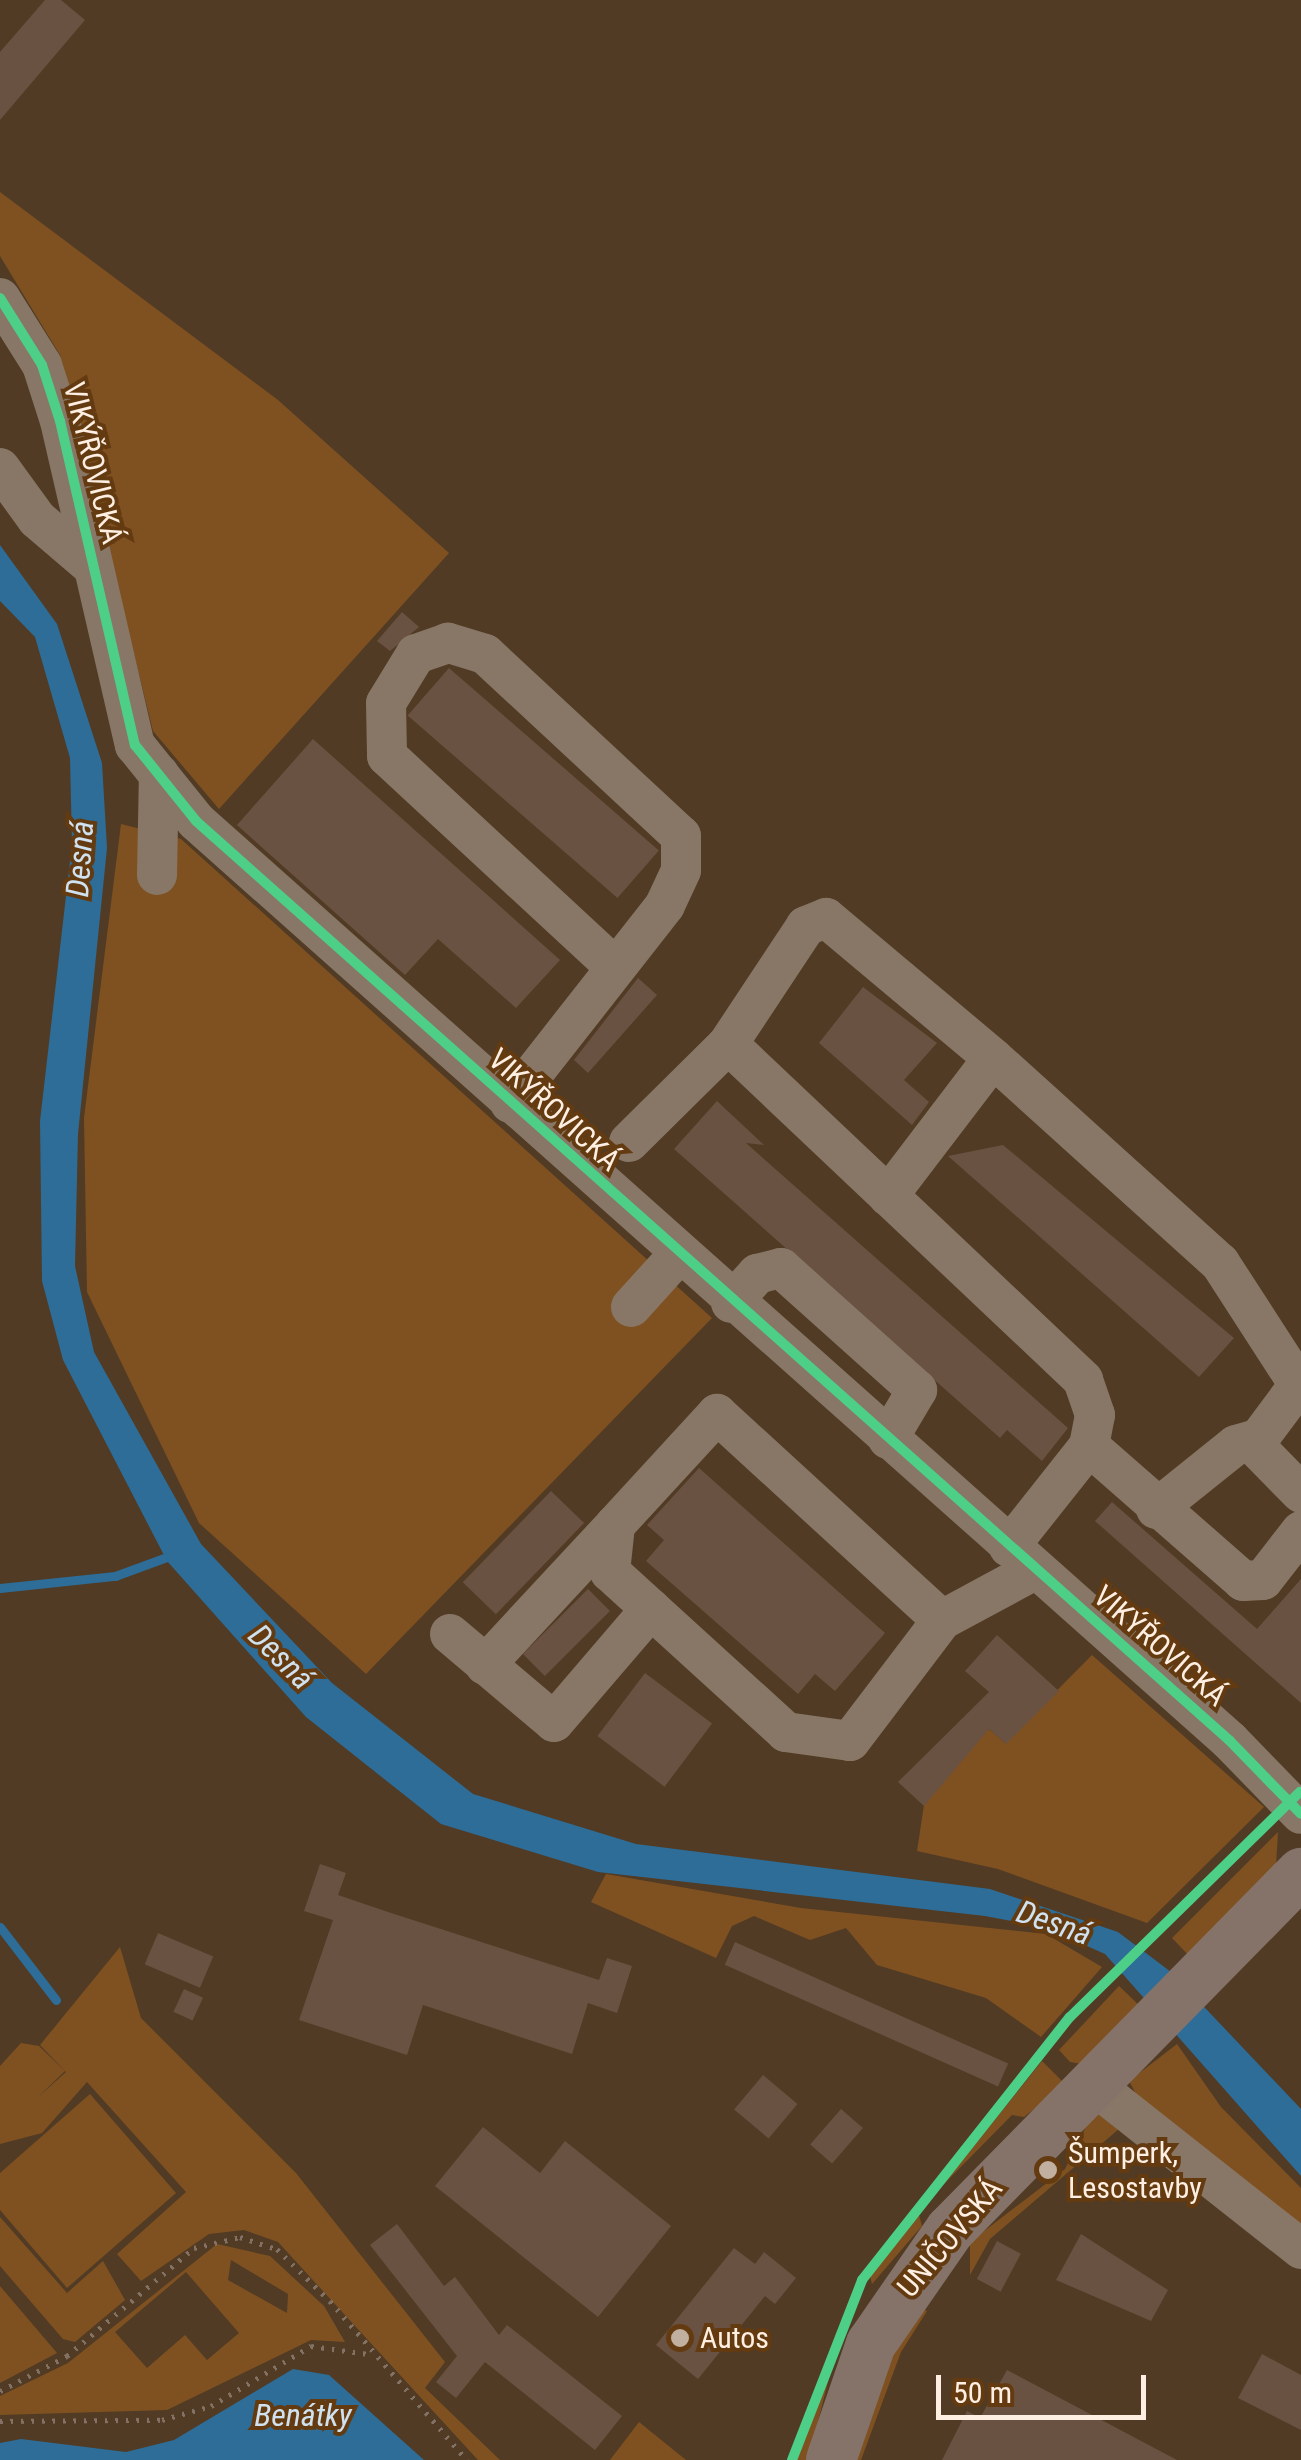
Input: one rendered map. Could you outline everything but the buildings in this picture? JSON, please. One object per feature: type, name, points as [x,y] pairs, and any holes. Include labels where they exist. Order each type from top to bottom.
[{"type":"main road","name":"UNIČOVSKÁ","points":[[831,2460],[895,2304],[950,2230],[1301,1873]]},
{"type":"street","name":"VIKÝŘOVICKÁ","points":[[0,298],[42,365],[135,745],[196,820],[731,1303],[1022,1558],[1301,1814]]},
{"type":"street","points":[[0,468],[37,519],[94,567]]},
{"type":"street","points":[[510,1103],[612,964],[676,887],[680,836],[670,820],[485,654],[448,643],[416,654],[386,703],[386,756],[612,964]]},
{"type":"street","points":[[157,875],[158,774]]},
{"type":"street","points":[[630,1142],[728,1044],[806,926],[826,918],[993,1058],[1220,1263],[1299,1387],[1256,1439],[1236,1444],[1156,1508]]},
{"type":"street","points":[[615,1526],[610,1572],[650,1609],[786,1732],[850,1741],[942,1620],[1022,1558],[1090,1446],[1096,1415],[1082,1380],[728,1044]]},
{"type":"street","points":[[888,1196],[993,1058]]},
{"type":"street","points":[[631,1307],[678,1255]]},
{"type":"street","points":[[731,1303],[768,1268],[810,1293],[917,1390],[888,1439]]},
{"type":"street","points":[[485,1665],[717,1414],[942,1620]]},
{"type":"street","points":[[1256,1439],[1264,1464],[1301,1492]]},
{"type":"street","points":[[1090,1446],[1243,1581],[1263,1580],[1301,1532]]},
{"type":"street","points":[[450,1634],[554,1722],[650,1609]]},
{"type":"street","points":[[1107,2067],[1301,2249]]},
{"type":"path","points":[[0,2390],[67,2356],[194,2248],[228,2237],[277,2250],[467,2460]]},
{"type":"path","points":[[0,2421],[162,2420],[211,2406],[311,2346],[371,2355]]},
{"type":"shaded area","points":[[0,192],[278,400],[449,553],[219,809],[153,731],[60,355],[0,256]]},
{"type":"shaded area","points":[[121,824],[181,839],[712,1318],[366,1674],[199,1523],[87,1292],[84,1118]]},
{"type":"shaded area","points":[[1092,1655],[1264,1807],[1147,1923],[998,1869],[917,1851],[924,1805],[979,1738],[989,1729],[1005,1743]]},
{"type":"shaded area","points":[[1278,1832],[1276,1866],[1192,1959],[1172,1938]]},
{"type":"shaded area","points":[[606,1874],[801,1908],[1046,1934],[1102,1967],[1041,2037],[986,1998],[877,1965],[846,1928],[810,1940],[754,1916],[732,1926],[716,1958],[591,1902]]},
{"type":"shaded area","points":[[120,1947],[141,2018],[296,2173],[445,2362],[425,2388],[500,2460],[478,2460],[278,2242],[244,2230],[209,2234],[141,2281],[117,2254],[186,2192],[87,2082],[42,2133],[0,2144],[0,2066],[21,2043],[39,2046],[65,2071],[36,2099],[66,2072],[40,2045]]},
{"type":"shaded area","points":[[1119,1986],[1142,2008],[1082,2064],[1070,2062],[1059,2050]]},
{"type":"shaded area","points":[[1177,2044],[1221,2107],[1301,2188],[1301,2229],[1141,2103],[1129,2081]]},
{"type":"shaded area","points":[[1042,2061],[1065,2084],[1024,2117],[1012,2115],[941,2187]]},
{"type":"shaded area","points":[[90,2094],[176,2193],[67,2288],[0,2210],[0,2173]]},
{"type":"shaded area","points":[[1093,2112],[1126,2123],[990,2239],[970,2275],[970,2242],[1065,2169]]},
{"type":"shaded area","points":[[919,2215],[922,2226],[872,2284],[870,2276]]},
{"type":"shaded area","points":[[0,2217],[67,2293],[103,2261],[125,2300],[75,2342],[63,2339],[0,2266]]},
{"type":"shaded area","points":[[217,2244],[270,2256],[324,2306],[345,2342],[311,2340],[167,2410],[0,2415],[0,2396],[68,2363]],"holes":[[[231,2260],[288,2294],[287,2313],[228,2280]],[[186,2272],[239,2333],[207,2360],[185,2335],[147,2368],[115,2332]]]},
{"type":"shaded area","points":[[0,2286],[57,2353],[0,2383]]},
{"type":"shaded area","points":[[917,2306],[927,2311],[901,2352],[861,2460],[841,2460]]},
{"type":"shaded area","points":[[837,2347],[808,2460],[794,2460],[796,2444]]},
{"type":"shaded area","points":[[639,2422],[686,2460],[610,2460]]},
{"type":"water","name":"Desná","points":[[0,545],[57,624],[102,763],[107,848],[78,1134],[75,1266],[94,1352],[201,1544],[332,1683],[473,1794],[636,1844],[990,1889],[1118,1932],[1171,1972],[1301,2109],[1301,2176],[1105,1954],[1044,1927],[985,1916],[598,1872],[441,1824],[306,1717],[167,1561],[63,1360],[42,1281],[40,1121],[72,844],[70,758],[35,637],[0,601]]},
{"type":"water","name":"Benátky","points":[[293,2369],[329,2375],[424,2460],[0,2460],[0,2443],[21,2439],[126,2452],[174,2440]]},
{"type":"waterway","points":[[0,1588],[115,1576],[172,1555]]},
{"type":"waterway","points":[[0,1927],[56,2000]]},
{"type":"cycle path","points":[[0,298],[42,365],[60,421],[135,745],[196,821],[1229,1740],[1301,1814]]},
{"type":"cycle path","points":[[792,2460],[862,2280],[1070,2017],[1300,1792]]},
{"type":"place","name":"Šumperk, Lesostavby","points":[[1048,2170]]},
{"type":"place","name":"Autos","points":[[680,2338]]}]
